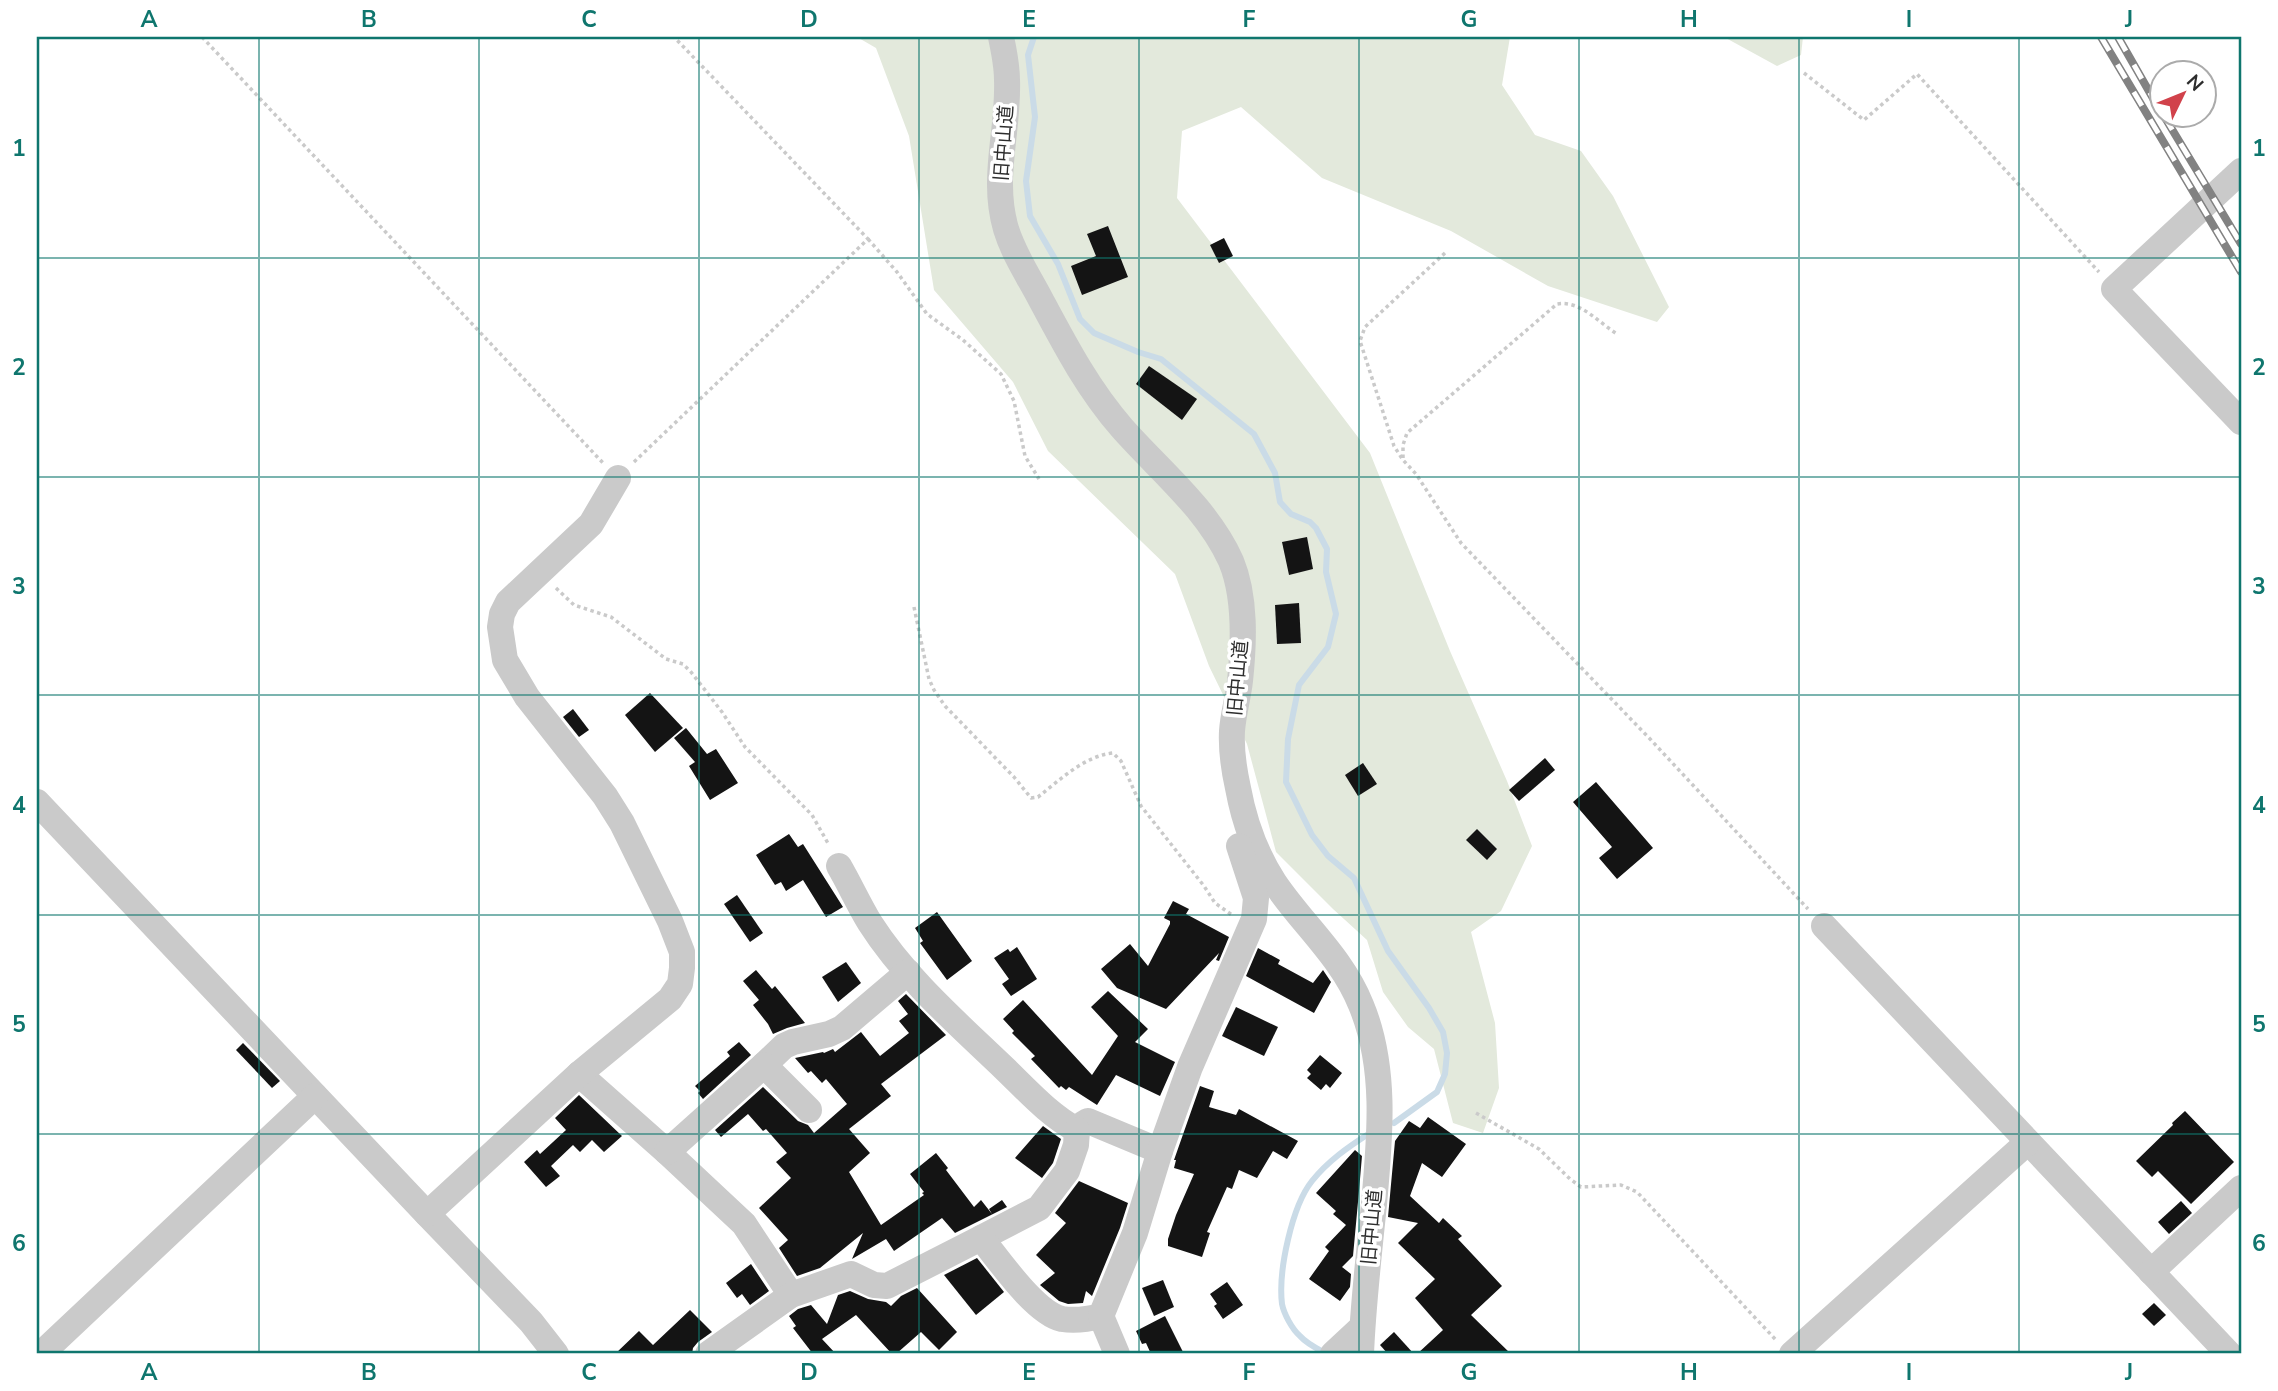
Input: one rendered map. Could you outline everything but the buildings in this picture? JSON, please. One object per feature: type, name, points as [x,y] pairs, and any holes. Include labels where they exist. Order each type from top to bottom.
[{"type":"street","name":"旧中山道","points":[[1002,37],[1007,81],[998,185],[1002,213],[1016,254],[1095,396],[1121,428],[1205,517],[1231,562],[1237,579],[1242,617],[1240,683],[1232,749],[1245,818],[1276,885],[1345,972],[1362,1005],[1371,1036],[1378,1071],[1379,1122],[1362,1327],[1343,1353]]},
{"type":"street","points":[[2240,172],[2114,289],[2241,422]]},
{"type":"street","points":[[427,1214],[579,1074],[670,999],[680,984],[682,952],[622,823],[605,796],[527,697],[505,660],[500,627],[502,614],[516,592],[591,524],[618,478]]},
{"type":"street","points":[[1116,1354],[1101,1317],[1135,1233],[1190,1067],[1251,928],[1257,908],[1254,885],[1220,794],[1222,784],[1235,774]]},
{"type":"street","points":[[37,802],[531,1322],[556,1354]]},
{"type":"street","points":[[839,866],[870,923],[908,972],[1046,1108],[1077,1130]]},
{"type":"street","points":[[1824,926],[2229,1354]]},
{"type":"street","points":[[667,1152],[784,1046],[842,1028],[908,972]]},
{"type":"street","points":[[764,1065],[809,1110]]},
{"type":"street","points":[[579,1074],[744,1224],[791,1295]]},
{"type":"street","points":[[41,1354],[315,1096]]},
{"type":"street","points":[[708,1354],[791,1295],[851,1274],[874,1285],[887,1286],[1039,1208],[1067,1171],[1076,1145],[1077,1130],[1088,1121],[1160,1151]]},
{"type":"street","points":[[1786,1349],[2028,1142]]},
{"type":"street","points":[[2151,1272],[2241,1188]]},
{"type":"street","points":[[982,1238],[1010,1276],[1044,1311],[1062,1319],[1101,1317]]},
{"type":"path","points":[[202,37],[618,478],[868,239]]},
{"type":"path","points":[[674,37],[868,239],[897,272],[927,314],[963,340],[1001,374],[1013,401],[1024,456],[1039,479]]},
{"type":"path","points":[[1804,73],[1864,120],[1917,74],[2114,289]]},
{"type":"path","points":[[1446,253],[1365,327],[1360,341],[1394,446],[1461,542],[1824,926]]},
{"type":"path","points":[[1403,460],[1403,445],[1407,433],[1557,304],[1567,302],[1580,307],[1617,334]]},
{"type":"path","points":[[541,571],[574,605],[611,617],[666,659],[682,664],[691,672],[745,747],[812,815],[839,866]]},
{"type":"path","points":[[914,607],[934,690],[945,706],[1031,798],[1038,797],[1082,763],[1103,754],[1113,753],[1121,761],[1141,806],[1215,903],[1251,928]]},
{"type":"path","points":[[1476,1113],[1539,1149],[1581,1187],[1621,1185],[1637,1192],[1786,1349]]},
{"type":"shaded area","points":[[857,37],[1510,37],[1502,85],[1535,135],[1581,151],[1613,196],[1669,307],[1657,322],[1548,286],[1451,231],[1322,178],[1241,107],[1182,131],[1177,198],[1370,453],[1532,846],[1501,911],[1471,932],[1495,1023],[1499,1088],[1483,1133],[1453,1123],[1434,1049],[1408,1027],[1383,992],[1367,940],[1276,852],[1247,744],[1209,666],[1175,574],[1048,451],[1013,382],[934,290],[909,136],[876,48]]},
{"type":"shaded area","points":[[1724,37],[1803,37],[1801,55],[1777,66]]},
{"type":"waterway","points":[[1034,37],[1028,55],[1035,117],[1026,181],[1030,216],[1058,264],[1080,319],[1094,333],[1161,359],[1254,434],[1275,473],[1280,502],[1291,514],[1310,522],[1327,549],[1326,572],[1336,614],[1328,647],[1299,685],[1288,739],[1286,782],[1312,835],[1328,856],[1354,878],[1388,951],[1443,1032],[1447,1053],[1445,1074],[1437,1092],[1394,1123]]},
{"type":"waterway","points":[[1327,1354],[1303,1339],[1286,1317],[1281,1290],[1284,1257],[1298,1206],[1312,1181],[1339,1155],[1370,1133]]},
{"type":"railway","points":[[2101,37],[2241,272]]},
{"type":"railway","points":[[2118,37],[2148,90]]},
{"type":"railway","points":[[2172,130],[2241,244]]}]
